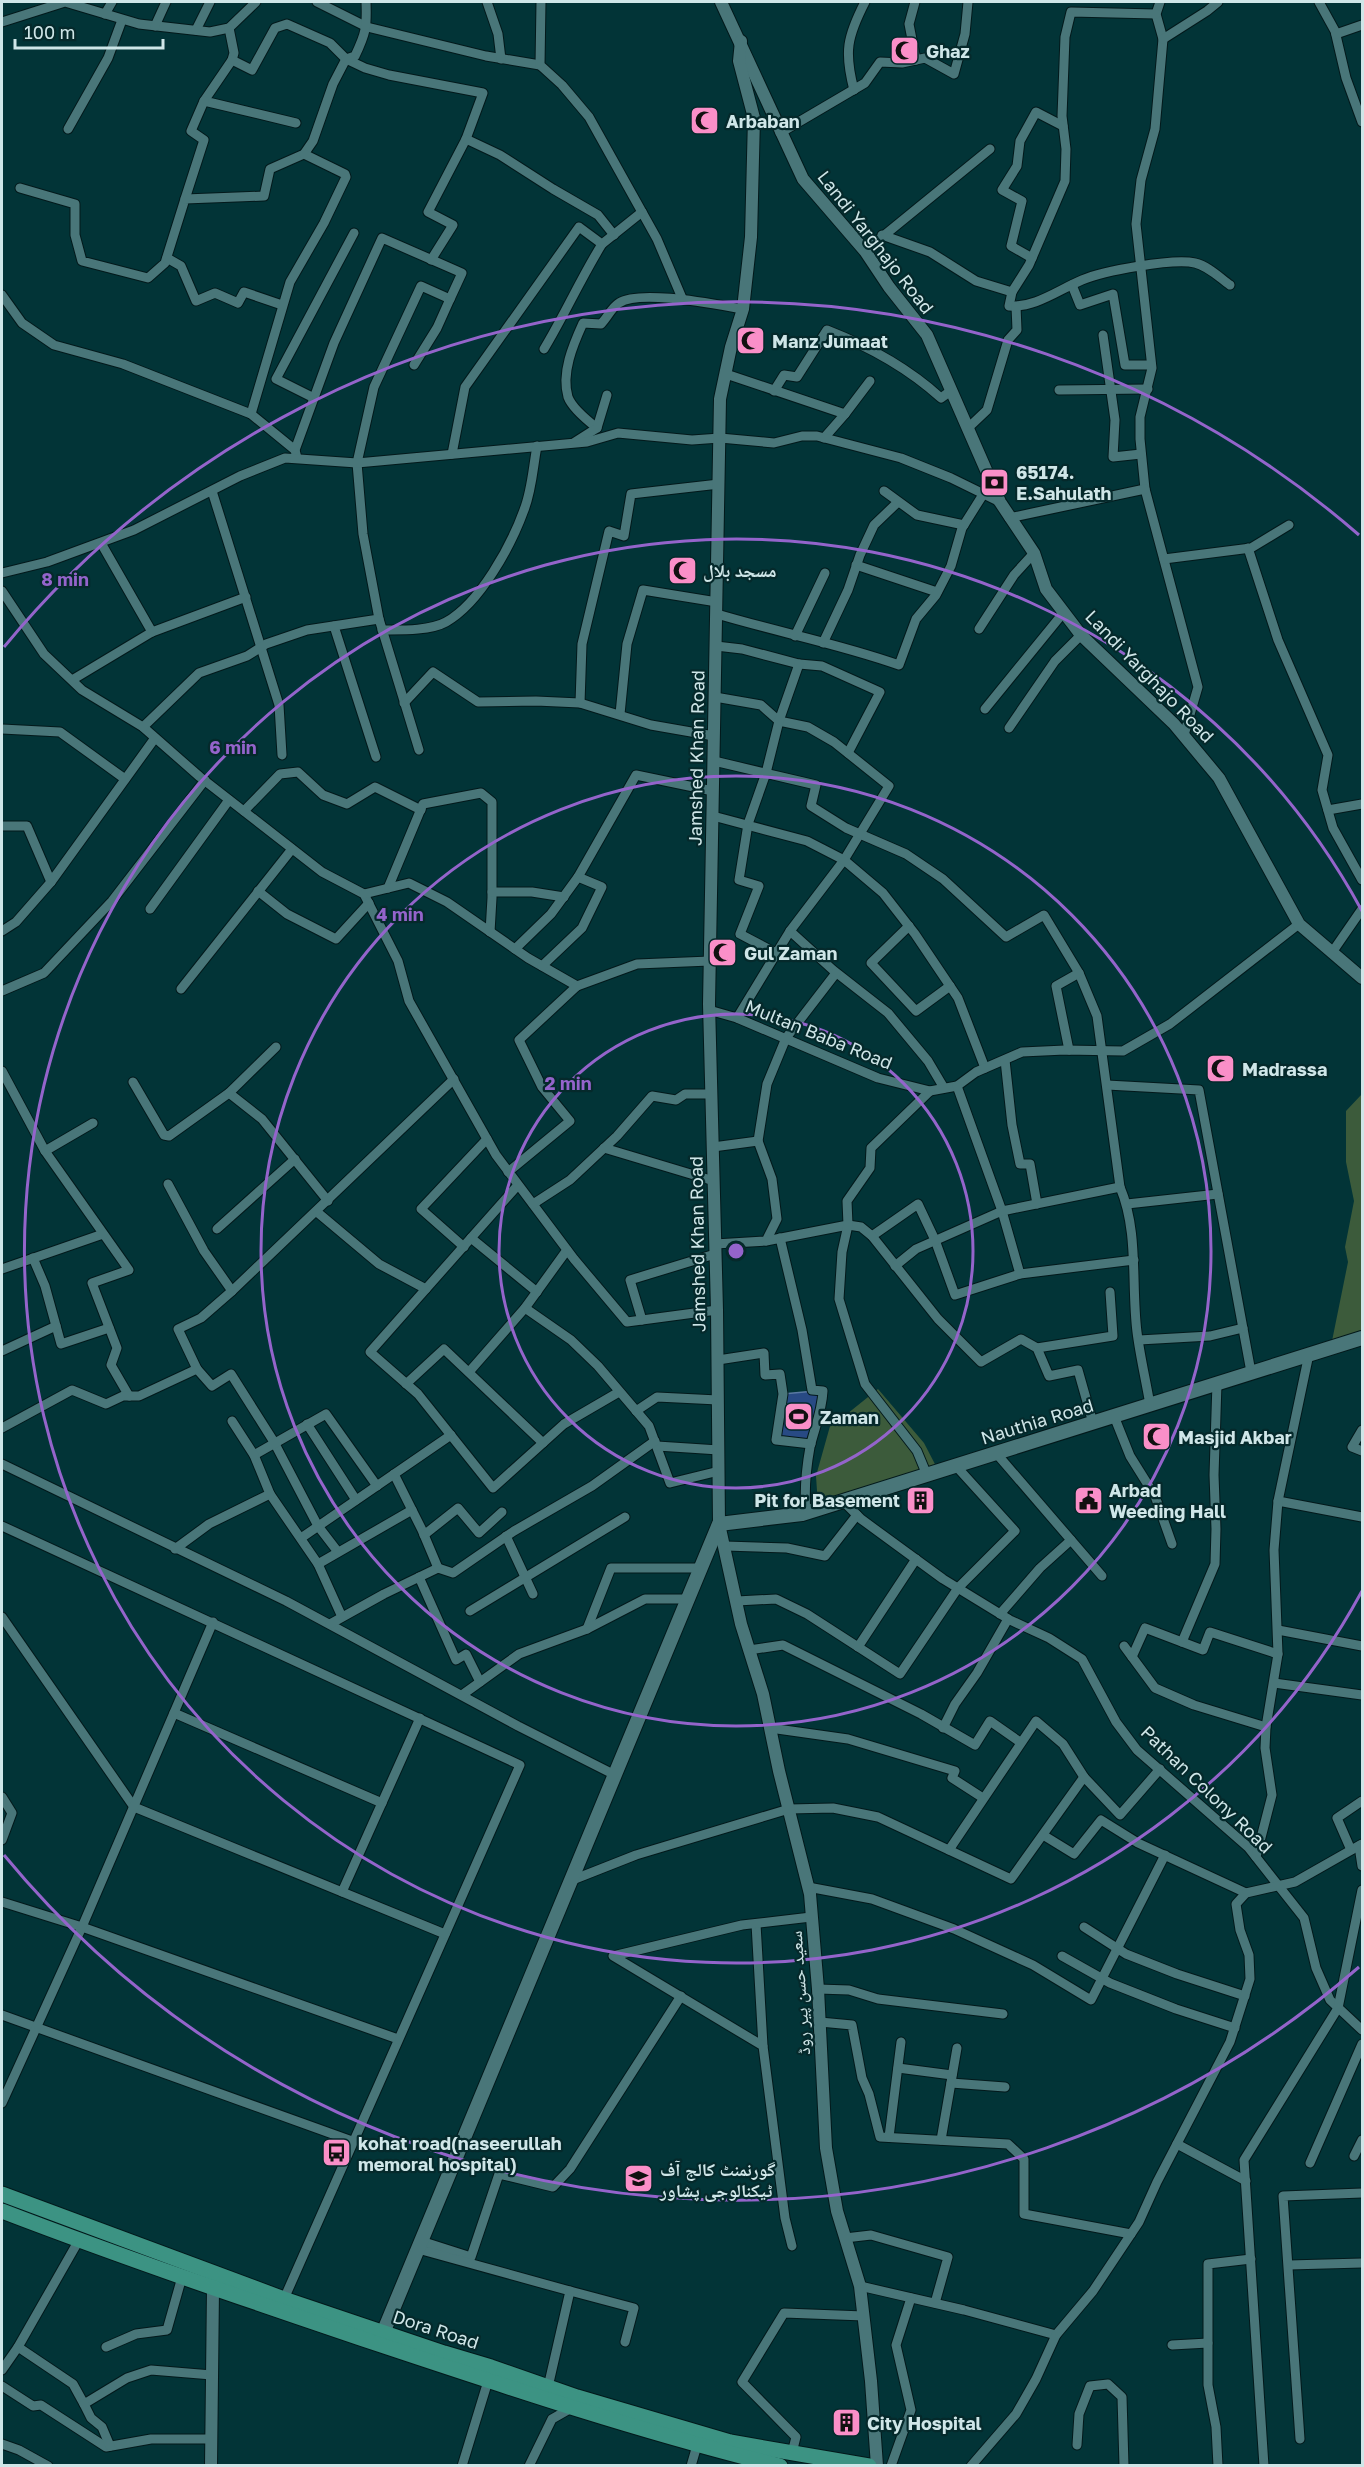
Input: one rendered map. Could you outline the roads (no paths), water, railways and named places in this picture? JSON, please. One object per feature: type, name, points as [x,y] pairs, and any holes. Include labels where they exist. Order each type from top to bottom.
[{"type":"main road","name":"Nauthia Road","points":[[719,1524],[806,1513],[1362,1338]]},
{"type":"main road","points":[[383,2332],[719,1524]]},
{"type":"main road","name":"Dora Road","points":[[2,2194],[215,2281],[284,2299],[383,2332],[489,2374],[548,2387],[575,2402],[699,2440],[730,2442],[795,2457],[869,2466]]},
{"type":"main road","points":[[2,2211],[182,2277],[215,2281],[575,2402]]},
{"type":"main road","points":[[699,2440],[780,2466]]},
{"type":"street","points":[[2,22],[65,2],[122,20],[210,32],[229,28],[256,2]]},
{"type":"street","points":[[105,14],[112,2]]},
{"type":"street","points":[[155,26],[166,2]]},
{"type":"street","points":[[196,30],[210,2]]},
{"type":"street","points":[[317,2],[367,27],[540,65],[562,85],[589,117],[668,262],[682,298]]},
{"type":"street","points":[[185,199],[264,196],[270,169],[303,154],[314,141],[333,84],[346,59],[355,56],[367,27],[366,2]]},
{"type":"street","points":[[487,2],[498,34],[501,58]]},
{"type":"street","points":[[540,65],[541,2]]},
{"type":"street","name":"Jamshed Khan Road","points":[[719,1524],[718,1360],[709,1010],[720,399],[731,347],[743,309],[751,237],[754,118],[739,61],[741,41],[721,2]]},
{"type":"street","points":[[854,90],[847,63],[851,29],[865,2]]},
{"type":"street","points":[[915,2],[909,24],[916,60]]},
{"type":"street","points":[[780,133],[865,83],[880,62],[902,63],[925,58],[954,75],[965,34],[968,2]]},
{"type":"street","points":[[1078,12],[1080,2]]},
{"type":"street","points":[[1160,2],[1156,14],[1162,39],[1155,129],[1141,180],[1136,224],[1151,365],[1148,389],[1140,411],[1141,453],[1145,489],[1198,687],[1184,735]]},
{"type":"street","points":[[1162,39],[1218,2]]},
{"type":"street","points":[[1319,2],[1336,34],[1346,78],[1362,123]]},
{"type":"street","points":[[1156,14],[1071,12],[1065,37],[1063,126],[1066,148],[1065,181],[1032,258],[1012,292],[1010,306],[1022,307],[1084,279],[1140,267],[1194,263],[1204,267],[1230,285]]},
{"type":"street","points":[[69,129],[108,58],[122,20]]},
{"type":"street","points":[[232,60],[252,70],[275,28],[287,24],[330,43],[346,59],[365,68],[389,75],[483,93],[466,139],[428,212],[453,225],[431,260]]},
{"type":"street","points":[[1336,34],[1362,25]]},
{"type":"street","points":[[20,188],[75,204],[75,235],[82,261],[148,278],[165,262],[204,140],[191,130],[204,101],[232,60],[234,53],[229,28]]},
{"type":"street","name":"Landi Yarghajo Road","points":[[741,41],[802,179],[865,251],[889,288],[927,335],[1000,502],[1034,553],[1046,589],[1081,635],[1184,735],[1220,778],[1299,924],[1362,978]]},
{"type":"street","points":[[204,101],[296,123]]},
{"type":"street","points":[[1032,258],[1011,246],[1022,201],[1002,190],[1017,166],[1020,141],[1036,112],[1063,126]]},
{"type":"street","points":[[466,139],[500,155],[598,214],[614,235]]},
{"type":"street","points":[[865,251],[990,150]]},
{"type":"street","points":[[251,414],[290,282],[324,223],[346,177],[345,174],[303,154]]},
{"type":"street","points":[[544,349],[571,304],[579,282],[602,244],[642,212]]},
{"type":"street","points":[[452,454],[465,387],[504,331],[579,227],[602,244]]},
{"type":"street","points":[[314,398],[276,379],[354,233]]},
{"type":"street","points":[[882,235],[930,252],[976,281],[1012,292]]},
{"type":"street","points":[[296,454],[334,343],[382,238],[462,273],[437,328],[414,365]]},
{"type":"street","points":[[166,258],[181,266],[196,301],[215,293],[238,303],[244,292],[282,305]]},
{"type":"street","points":[[1072,285],[1080,305],[1113,294],[1125,365],[1151,365]]},
{"type":"street","points":[[419,750],[379,619],[363,534],[357,463],[374,387],[421,286],[450,299]]},
{"type":"street","points":[[2,295],[22,323],[54,345],[123,364],[251,414],[296,454]]},
{"type":"street","points":[[597,428],[568,398],[567,367],[583,323],[601,324],[612,308],[626,299],[682,298],[743,309]]},
{"type":"street","points":[[968,428],[987,410],[1008,340],[1017,330],[1016,306]]},
{"type":"street","points":[[774,391],[784,375],[797,377],[827,330],[860,343],[923,382],[941,398],[952,390]]},
{"type":"street","points":[[1102,335],[1115,420],[1113,457],[1141,453]]},
{"type":"street","points":[[726,374],[845,414]]},
{"type":"street","points":[[824,438],[870,381]]},
{"type":"street","points":[[1059,390],[1148,389]]},
{"type":"street","points":[[573,444],[597,428],[607,395]]},
{"type":"street","points":[[2,573],[46,562],[134,530],[212,491],[296,454],[357,463],[573,444],[618,433],[692,441],[720,438],[774,443],[802,436],[824,438],[901,458],[1000,502]]},
{"type":"street","points":[[382,630],[411,630],[445,623],[472,600],[499,562],[525,509],[537,446]]},
{"type":"street","points":[[580,703],[582,644],[609,531],[624,536],[631,494],[719,484]]},
{"type":"street","points":[[1009,518],[1145,489]]},
{"type":"street","points":[[212,491],[279,705],[282,755]]},
{"type":"street","points":[[884,491],[917,515],[964,525]]},
{"type":"street","points":[[620,714],[627,644],[643,590],[717,608],[795,636],[867,654],[899,665],[916,619],[937,592],[951,566],[964,525],[984,493]]},
{"type":"street","points":[[822,643],[848,590],[856,565],[874,525],[898,502]]},
{"type":"street","points":[[1164,559],[1248,549],[1289,525]]},
{"type":"street","points":[[101,543],[152,632]]},
{"type":"street","points":[[1248,549],[1278,640],[1328,755],[1322,790],[1333,828],[1362,880]]},
{"type":"street","points":[[979,629],[1014,575],[1034,553]]},
{"type":"street","points":[[856,565],[937,592]]},
{"type":"street","points":[[795,636],[825,573]]},
{"type":"street","points":[[2,591],[44,654],[82,690],[142,727],[229,800],[322,872],[364,894],[398,961],[409,1001],[487,1139],[508,1172],[567,1250],[627,1322],[717,1310]]},
{"type":"street","points":[[72,680],[152,632],[246,597]]},
{"type":"street","points":[[985,709],[1064,612]]},
{"type":"street","points":[[142,727],[199,673],[247,656],[261,647],[307,630],[379,619]]},
{"type":"street","points":[[334,626],[376,758]]},
{"type":"street","points":[[1009,728],[1055,661],[1081,635]]},
{"type":"street","points":[[716,646],[772,656],[799,664],[822,666],[880,692],[849,753]]},
{"type":"street","points":[[776,953],[740,934],[759,886],[739,880],[748,824],[799,664]]},
{"type":"street","points":[[404,703],[433,672],[478,702],[580,703],[651,725],[714,736]]},
{"type":"street","points":[[715,697],[761,705],[779,721],[808,727],[849,753],[889,786],[844,860],[790,931],[737,1018]]},
{"type":"street","points":[[2,729],[60,732],[126,779]]},
{"type":"street","points":[[2,931],[16,922],[51,882],[155,738]]},
{"type":"street","points":[[714,761],[816,785],[811,806],[860,834],[906,854],[943,879],[1006,938],[1044,915],[1079,973],[1097,1017],[1120,1187],[1127,1204],[1134,1260],[1138,1340],[1150,1405]]},
{"type":"street","points":[[244,811],[280,774],[298,772],[323,795],[347,804],[375,787],[421,810]]},
{"type":"street","points":[[515,949],[552,914],[578,877],[636,775],[713,791]]},
{"type":"street","points":[[2,992],[44,973],[112,901],[205,780]]},
{"type":"street","points":[[388,888],[423,804],[481,793],[492,802],[490,932]]},
{"type":"street","points":[[150,909],[229,800]]},
{"type":"street","points":[[1328,810],[1362,804]]},
{"type":"street","points":[[713,816],[807,841],[844,860],[883,894],[909,926],[958,998],[985,1068]]},
{"type":"street","points":[[2,826],[27,826],[51,882]]},
{"type":"street","points":[[181,989],[292,849]]},
{"type":"street","points":[[542,966],[582,928],[602,886],[578,877]]},
{"type":"street","points":[[364,894],[409,883],[447,902],[515,949],[577,986]]},
{"type":"street","points":[[258,891],[287,914],[336,939],[369,903]]},
{"type":"street","points":[[492,892],[532,892],[564,897]]},
{"type":"street","points":[[1333,951],[1362,909]]},
{"type":"street","name":"Multan Baba Road","points":[[709,1010],[737,1018],[878,1078],[930,1091],[957,1086],[976,1072],[1022,1053],[1069,1050],[1123,1051],[1170,1024],[1299,924]]},
{"type":"street","points":[[909,926],[871,963],[916,1011],[950,986]]},
{"type":"street","points":[[790,931],[836,973],[888,1013],[928,1061],[944,1088]]},
{"type":"street","points":[[508,1172],[570,1121],[542,1087],[519,1040],[577,986],[637,964],[710,961]]},
{"type":"street","points":[[766,1241],[777,1219],[772,1179],[758,1141],[767,1084],[786,1038],[836,973]]},
{"type":"street","points":[[1069,1050],[1056,986],[1079,973]]},
{"type":"street","points":[[133,1082],[166,1137],[229,1093],[276,1047]]},
{"type":"street","points":[[1005,1060],[1012,1125],[1020,1164],[1030,1164],[1037,1204]]},
{"type":"street","points":[[2,1071],[45,1151],[129,1270],[92,1283],[117,1348],[111,1365],[129,1396]]},
{"type":"street","points":[[338,1552],[318,1526],[274,1442],[231,1374],[212,1386],[197,1369],[178,1329],[201,1318],[232,1291],[454,1079]]},
{"type":"street","points":[[1107,1085],[1199,1090],[1251,1372]]},
{"type":"street","points":[[957,1086],[1002,1211],[1020,1274]]},
{"type":"street","points":[[927,1475],[918,1451],[864,1384],[839,1299],[842,1252],[848,1225],[847,1201],[870,1168],[871,1148],[930,1091]]},
{"type":"street","points":[[229,1093],[262,1119],[328,1201]]},
{"type":"street","points":[[533,1204],[570,1180],[604,1148],[652,1096],[676,1100],[685,1094],[711,1094]]},
{"type":"street","points":[[45,1151],[93,1123]]},
{"type":"street","points":[[464,1247],[421,1209],[487,1139]]},
{"type":"street","points":[[713,1147],[758,1141]]},
{"type":"street","points":[[604,1148],[714,1181]]},
{"type":"street","points":[[218,1229],[294,1159]]},
{"type":"street","points":[[168,1184],[204,1251],[232,1291]]},
{"type":"street","points":[[519,1185],[370,1352],[418,1394],[493,1488],[564,1424],[619,1392]]},
{"type":"street","points":[[895,1266],[916,1249],[1002,1211],[1120,1187]]},
{"type":"street","points":[[1127,1204],[1218,1194]]},
{"type":"street","points":[[872,1236],[918,1204],[935,1240],[956,1295],[1020,1274],[1134,1260]]},
{"type":"street","points":[[317,1212],[379,1264],[426,1289]]},
{"type":"street","points":[[642,1320],[630,1280],[715,1249],[848,1225],[861,1227],[872,1236],[938,1319],[981,1362],[1021,1339],[1037,1348],[1049,1376],[1078,1370],[1093,1423]]},
{"type":"street","points":[[2,1269],[103,1234]]},
{"type":"street","points":[[471,1238],[537,1292]]},
{"type":"street","points":[[780,1238],[802,1330],[812,1390],[823,1391],[822,1410],[811,1444],[804,1489],[806,1513]]},
{"type":"street","points":[[469,1372],[525,1308],[567,1250]]},
{"type":"street","points":[[33,1258],[45,1286],[61,1344],[109,1329]]},
{"type":"street","points":[[1037,1348],[1113,1336],[1110,1292]]},
{"type":"street","points":[[525,1308],[571,1340],[649,1426],[670,1483],[719,1472]]},
{"type":"street","points":[[2,1351],[56,1326]]},
{"type":"street","points":[[1138,1340],[1210,1336],[1243,1328]]},
{"type":"street","points":[[406,1384],[444,1348],[543,1443]]},
{"type":"street","points":[[718,1360],[764,1353],[765,1375],[780,1374],[783,1394],[776,1440],[811,1444]]},
{"type":"street","points":[[1256,1857],[1272,1795],[1265,1748],[1266,1727],[1278,1654],[1274,1550],[1278,1502],[1309,1354]]},
{"type":"street","points":[[2,1428],[72,1390],[106,1404],[123,1396],[139,1396],[197,1369]]},
{"type":"street","points":[[1182,1642],[1215,1564],[1214,1475],[1217,1383]]},
{"type":"street","points":[[636,1411],[657,1397],[718,1400]]},
{"type":"street","points":[[254,1455],[326,1414],[377,1486]]},
{"type":"street","points":[[1114,1416],[1130,1456],[1155,1496],[1172,1544]]},
{"type":"street","points":[[232,1421],[254,1455],[270,1494],[318,1564],[342,1617]]},
{"type":"street","points":[[307,1424],[356,1500]]},
{"type":"street","points":[[1362,1430],[1352,1447],[1362,1451]]},
{"type":"street","points":[[301,1538],[451,1435]]},
{"type":"street","points":[[330,1624],[438,1568],[453,1573],[506,1536],[592,1486],[656,1444],[718,1450]]},
{"type":"street","points":[[996,1453],[1102,1576]]},
{"type":"street","points":[[2,1464],[330,1624],[615,1775]]},
{"type":"street","points":[[737,1601],[776,1599],[807,1614],[900,1674],[958,1588],[1015,1531],[956,1466]]},
{"type":"street","points":[[394,1474],[438,1568]]},
{"type":"street","points":[[175,1549],[209,1524],[270,1494]]},
{"type":"street","name":"Pathan Colony Road","points":[[843,1502],[857,1515],[958,1588],[1004,1616],[1049,1638],[1082,1659],[1116,1722],[1137,1750],[1248,1847],[1304,1918],[1316,1968],[1330,2000],[1362,2030]]},
{"type":"street","points":[[1278,1502],[1362,1517]]},
{"type":"street","points":[[424,1535],[458,1508],[479,1533],[502,1512]]},
{"type":"street","points":[[318,1564],[412,1510]]},
{"type":"street","points":[[725,1546],[787,1548],[825,1556],[857,1515]]},
{"type":"street","points":[[470,1611],[625,1517]]},
{"type":"street","name":"سعید حسن پیر روڈ","points":[[719,1524],[749,1650],[763,1694],[808,1887],[818,1989],[826,2148],[837,2211],[860,2286],[877,2466]]},
{"type":"street","points":[[2,1526],[520,1765],[284,2299]]},
{"type":"street","points":[[506,1536],[533,1594]]},
{"type":"street","points":[[943,1728],[955,1704],[977,1673],[1004,1616],[1040,1568],[1071,1540]]},
{"type":"street","points":[[858,1647],[916,1559]]},
{"type":"street","points":[[587,1629],[611,1569],[701,1568]]},
{"type":"street","points":[[419,1577],[456,1660],[466,1654],[480,1682]]},
{"type":"street","points":[[462,1695],[519,1654],[587,1629],[645,1599],[688,1599]]},
{"type":"street","points":[[2,1617],[134,1807],[445,1934]]},
{"type":"street","points":[[2,2103],[82,1927],[213,1622]]},
{"type":"street","points":[[1132,1657],[1145,1628],[1203,1650],[1210,1632],[1278,1654]]},
{"type":"street","points":[[1278,1630],[1362,1646]]},
{"type":"street","points":[[749,1650],[783,1645],[921,1714],[975,1744],[990,1721],[1020,1742]]},
{"type":"street","points":[[1124,1646],[1155,1688],[1194,1705],[1266,1727]]},
{"type":"street","points":[[1274,1683],[1362,1695]]},
{"type":"street","points":[[174,1713],[382,1803]]},
{"type":"street","points":[[342,1892],[420,1718]]},
{"type":"street","points":[[950,1850],[1036,1721],[1063,1744],[1084,1776],[1120,1815],[1160,1769]]},
{"type":"street","points":[[770,1728],[848,1739],[931,1763],[955,1772],[952,1778],[983,1798]]},
{"type":"street","points":[[570,1881],[636,1855],[789,1809],[833,1808],[879,1817],[1011,1879],[1084,1776]]},
{"type":"street","points":[[2,1797],[12,1813],[2,1840]]},
{"type":"street","points":[[1362,1801],[1337,1818],[1357,1847],[1362,1866]]},
{"type":"street","points":[[1044,1835],[1074,1854],[1101,1820],[1138,1843],[1246,1893]]},
{"type":"street","points":[[971,2466],[1016,2414],[1036,2379],[1056,2335],[1093,2291],[1139,2222],[1235,2028],[1250,1978],[1249,1955],[1240,1930],[1236,1904],[1246,1893],[1295,1882],[1357,1847]]},
{"type":"street","points":[[808,1887],[872,1899],[954,1929],[1033,1965],[1091,2000],[1165,1855]]},
{"type":"street","points":[[1264,2466],[1244,2160],[1338,2008],[1362,1890]]},
{"type":"street","points":[[2,1902],[82,1927],[398,2039]]},
{"type":"street","points":[[763,2046],[613,1956],[756,1923],[812,1917]]},
{"type":"street","points":[[756,1923],[763,2046],[785,2218],[792,2246]]},
{"type":"street","points":[[1084,1927],[1118,1949],[1177,1974],[1245,1996]]},
{"type":"street","points":[[1062,1956],[1102,1978],[1176,2009],[1235,2028]]},
{"type":"street","points":[[818,1989],[849,1990],[878,1999],[1003,2014]]},
{"type":"street","points":[[419,2245],[471,2257],[499,2174],[554,2187],[570,2169],[681,1996]]},
{"type":"street","points":[[2,2015],[352,2141]]},
{"type":"street","points":[[820,2022],[852,2025],[862,2078],[869,2094],[880,2137],[1008,2144],[1023,2159],[1024,2214],[1131,2234]]},
{"type":"street","points":[[889,2137],[901,2042]]},
{"type":"street","points":[[1310,2163],[1362,2044]]},
{"type":"street","points":[[941,2140],[957,2048]]},
{"type":"street","points":[[898,2068],[1005,2087]]},
{"type":"street","points":[[1354,2156],[1362,2140]]},
{"type":"street","points":[[1177,2144],[1245,2181]]},
{"type":"street","points":[[1300,2439],[1283,2196],[1362,2193]]},
{"type":"street","points":[[845,2238],[870,2235],[948,2257],[935,2304]]},
{"type":"street","points":[[2,2370],[18,2347],[79,2240]]},
{"type":"street","points":[[419,2245],[634,2308],[625,2342]]},
{"type":"street","points":[[1218,2466],[1216,2427],[1208,2385],[1208,2264],[1251,2259]]},
{"type":"street","points":[[1289,2265],[1362,2263]]},
{"type":"street","points":[[106,2347],[136,2334],[167,2330],[182,2277]]},
{"type":"street","points":[[211,2466],[215,2281]]},
{"type":"street","points":[[860,2286],[1056,2335]]},
{"type":"street","points":[[548,2387],[570,2291]]},
{"type":"street","points":[[891,2466],[911,2410],[896,2345],[910,2298]]},
{"type":"street","points":[[795,2457],[796,2437],[742,2382],[784,2313],[864,2316]]},
{"type":"street","points":[[1172,2345],[1208,2343]]},
{"type":"street","points":[[18,2347],[73,2384],[91,2418],[102,2427],[110,2446]]},
{"type":"street","points":[[84,2404],[127,2378],[151,2370],[212,2375]]},
{"type":"street","points":[[462,2466],[489,2374]]},
{"type":"street","points":[[1077,2445],[1079,2414],[1090,2386],[1108,2384],[1122,2397],[1124,2466]]},
{"type":"street","points":[[2,2386],[33,2406],[41,2405],[106,2447],[151,2439],[212,2439]]},
{"type":"street","points":[[528,2466],[552,2419],[575,2402]]},
{"type":"street","points":[[691,2466],[699,2440]]},
{"type":"street","points":[[2,2444],[19,2450],[48,2466]]},
{"type":"water","name":"Zaman","points":[[825,1390],[811,1444],[776,1440],[783,1394]]},
{"type":"place","name":"Ghaz","points":[[905,51]]},
{"type":"place","name":"Arbaban","points":[[705,121]]},
{"type":"place","name":"Manz Jumaat","points":[[751,341]]},
{"type":"place","name":"65174. E.Sahulath","points":[[995,482]]},
{"type":"place","name":"مسجد بلال","points":[[682,570]]},
{"type":"place","name":"Gul Zaman","points":[[723,953]]},
{"type":"place","name":"Madrassa","points":[[1221,1069]]},
{"type":"place","name":"Zaman","points":[[799,1417]]},
{"type":"place","name":"Masjid Akbar","points":[[1157,1437]]},
{"type":"place","name":"Pit for Basement","points":[[921,1500]]},
{"type":"place","name":"Arbad Weeding Hall","points":[[1088,1500]]},
{"type":"place","name":"kohat road(naseerullah memoral hospital)","points":[[337,2153]]},
{"type":"place","name":"گورنمنٹ کالج آف ٹیکنالوجی پشاور","points":[[639,2179]]},
{"type":"place","name":"City Hospital","points":[[846,2423]]}]
